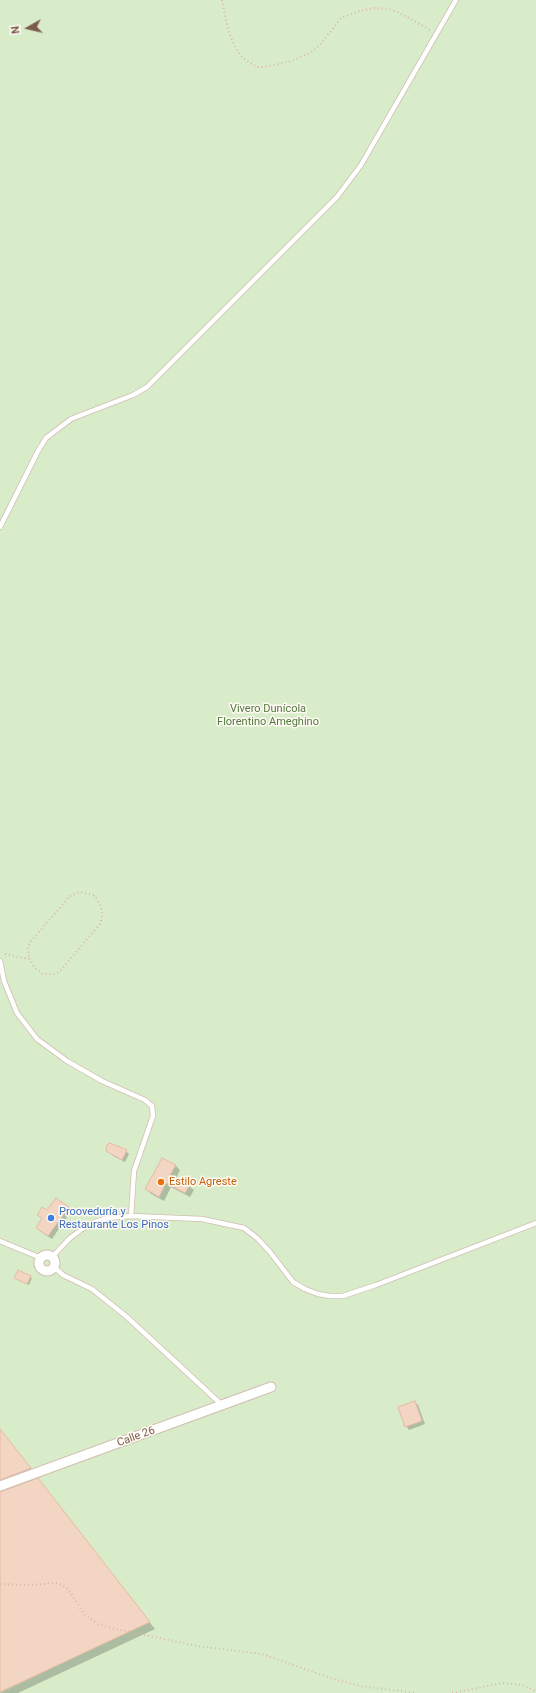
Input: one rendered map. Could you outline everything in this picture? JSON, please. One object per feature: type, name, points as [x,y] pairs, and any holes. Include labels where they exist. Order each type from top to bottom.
[{"type":"street","points":[[48,1255],[52,1257],[56,1263],[54,1267],[48,1271],[43,1270],[39,1266],[41,1258],[48,1255]]},
{"type":"street","name":"Calle 26","points":[[0,1486],[224,1406],[271,1387]]},
{"type":"lane","points":[[0,527],[46,438],[72,419],[133,395],[147,387],[337,197],[361,165],[456,0]]},
{"type":"lane","points":[[0,961],[4,981],[17,1013],[37,1039],[67,1061],[102,1081],[145,1100],[152,1106],[153,1116],[134,1171],[131,1216]]},
{"type":"lane","points":[[52,1257],[70,1238],[89,1224],[108,1218],[131,1216],[202,1219],[244,1228],[258,1238],[293,1282],[318,1294],[343,1296],[536,1223]]},
{"type":"lane","points":[[0,1241],[41,1258]]},
{"type":"lane","points":[[54,1267],[63,1276],[92,1289],[127,1316],[224,1406]]},
{"type":"path","points":[[222,0],[228,30],[236,49],[243,58],[256,66],[274,66],[310,53],[320,45],[341,18],[359,11],[374,8],[389,9],[400,12],[437,34]]},
{"type":"path","points":[[0,953],[29,959],[34,967],[43,974],[55,974],[60,971],[100,924],[102,910],[97,899],[92,895],[80,892],[70,896],[28,946],[29,959]]},
{"type":"path","points":[[0,1584],[29,1585],[56,1583],[68,1589],[84,1614],[95,1622],[107,1627],[197,1646],[262,1654],[333,1679],[360,1686],[415,1693]]},
{"type":"path","points":[[452,1693],[503,1683],[522,1685],[536,1691]]},
{"type":"green space","name":"Vivero Dunícola Florentino Ameghino","points":[[0,0],[536,0],[536,1693],[0,1693],[149,1622],[0,1431]]},
{"type":"building","points":[[110,1143],[127,1150],[122,1160],[106,1151],[107,1145]]},
{"type":"building","points":[[162,1158],[176,1165],[170,1175],[190,1185],[185,1193],[166,1183],[159,1197],[145,1189]]},
{"type":"building","points":[[56,1198],[69,1207],[48,1236],[36,1228],[42,1218],[37,1215],[42,1207],[47,1210]]},
{"type":"building","points":[[18,1270],[31,1276],[27,1284],[14,1278]]},
{"type":"building","points":[[415,1401],[422,1421],[405,1427],[398,1407]]},
{"type":"building","points":[[0,1429],[31,1468],[0,1480]]},
{"type":"building","points":[[38,1478],[150,1622],[0,1692],[0,1492]]},
{"type":"place","name":"Estilo Agreste","points":[[161,1182]]},
{"type":"place","name":"Prooveduría y Restaurante Los Pinos","points":[[51,1218]]}]
